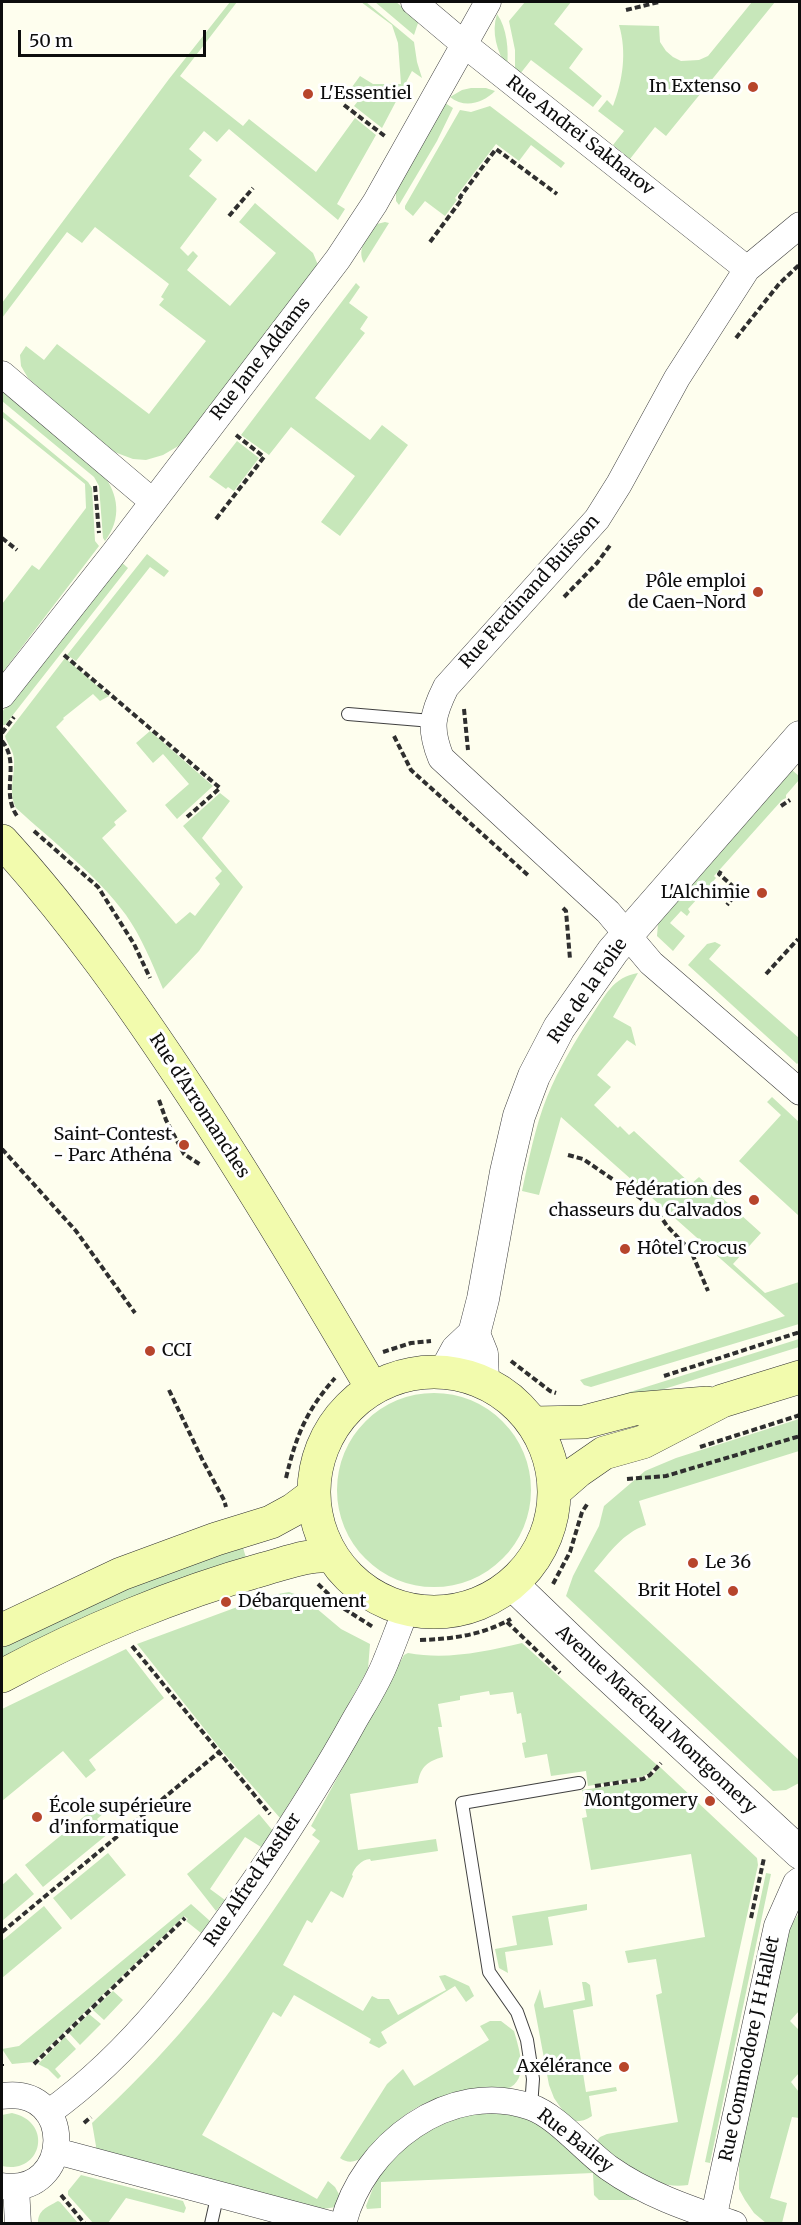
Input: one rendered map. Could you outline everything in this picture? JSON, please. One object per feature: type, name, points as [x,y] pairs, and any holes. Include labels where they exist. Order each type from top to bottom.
[{"type":"main road","name":"Rue d'Arromanches","points":[[16,829],[87,944],[142,1018],[218,1133],[372,1388]]},
{"type":"main road","points":[[2,1630],[121,1574],[216,1539],[271,1522],[293,1510],[298,1490],[339,1417],[372,1388],[408,1374],[443,1356],[458,1374],[483,1382],[502,1392],[534,1423],[549,1456],[554,1473],[555,1491],[548,1533],[536,1556],[513,1585],[472,1606],[410,1625],[358,1586],[331,1556],[298,1490]]},
{"type":"main road","points":[[555,1491],[604,1453],[643,1442],[722,1401],[800,1377]]},
{"type":"main road","points":[[534,1423],[584,1422],[634,1409],[722,1401]]},
{"type":"main road","points":[[2,1676],[117,1622],[222,1581],[300,1557],[331,1556]]},
{"type":"street","name":"Rue Andrei Sakharov","points":[[414,2],[747,269]]},
{"type":"street","name":"Rue Jane Addams","points":[[2,695],[339,259],[375,203],[488,2]]},
{"type":"street","name":"Rue Ferdinand Buisson","points":[[432,721],[446,687],[597,519],[619,484],[677,378],[747,269],[800,225]]},
{"type":"street","points":[[2,374],[152,501]]},
{"type":"street","points":[[432,721],[435,742],[441,758],[608,912],[651,963],[800,1092]]},
{"type":"street","name":"Rue de la Folie","points":[[443,1356],[458,1350],[474,1334],[483,1299],[506,1172],[523,1106],[534,1076],[559,1028],[582,993],[627,934],[800,737]]},
{"type":"street","points":[[474,1334],[482,1354],[483,1382]]},
{"type":"street","name":"Avenue Maréchal Montgomery","points":[[513,1585],[597,1666],[795,1840]]},
{"type":"street","name":"Rue Alfred Kastler","points":[[48,2113],[71,2097],[103,2069],[167,1999],[227,1921],[339,1750],[386,1663],[410,1625]]},
{"type":"street","name":"Rue Commodore J H Hallet","points":[[720,2221],[777,1926],[796,1883],[800,1880]]},
{"type":"street","points":[[2,2096],[25,2096],[38,2103],[55,2124],[57,2138],[56,2151],[51,2164],[42,2175],[30,2183],[9,2186],[18,2223]]},
{"type":"street","name":"Rue Bailey","points":[[343,2223],[358,2185],[394,2141],[432,2113],[455,2104],[482,2101],[506,2101],[531,2107],[548,2116],[610,2169],[666,2200],[720,2221]]},
{"type":"street","points":[[56,2151],[330,2223]]},
{"type":"lane","points":[[348,714],[432,721]]},
{"type":"lane","points":[[531,2107],[533,2079],[527,2040],[517,2012],[489,1972],[462,1803],[579,1784]]},
{"type":"lane","points":[[211,2223],[218,2193]]},
{"type":"path","points":[[626,10],[659,2]]},
{"type":"path","points":[[344,105],[404,152]]},
{"type":"path","points":[[430,242],[496,149],[557,194]]},
{"type":"path","points":[[229,216],[253,188]]},
{"type":"path","points":[[734,340],[779,284],[800,264]]},
{"type":"path","points":[[216,519],[264,457],[236,435]]},
{"type":"path","points":[[91,479],[96,487],[99,540]]},
{"type":"path","points":[[2,538],[17,550]]},
{"type":"path","points":[[64,655],[220,788],[186,818]]},
{"type":"path","points":[[464,708],[469,758]]},
{"type":"path","points":[[384,717],[411,770],[534,881]]},
{"type":"path","points":[[2,741],[10,759],[9,803],[16,829],[35,831],[98,887],[134,944],[153,983]]},
{"type":"path","points":[[776,811],[790,800]]},
{"type":"path","points":[[726,866],[719,874],[738,891],[727,905]]},
{"type":"path","points":[[559,904],[566,910],[570,960]]},
{"type":"path","points":[[766,974],[798,939]]},
{"type":"path","points":[[2,1149],[76,1231],[135,1312]]},
{"type":"path","points":[[568,1155],[583,1159],[649,1204],[692,1251],[708,1291]]},
{"type":"path","points":[[673,1372],[800,1332]]},
{"type":"path","points":[[374,1354],[411,1343],[443,1356]]},
{"type":"path","points":[[298,1490],[294,1443],[322,1395],[338,1375]]},
{"type":"path","points":[[169,1390],[226,1508]]},
{"type":"path","points":[[693,1449],[800,1415]]},
{"type":"path","points":[[620,1479],[666,1476],[800,1436]]},
{"type":"path","points":[[548,1591],[570,1552],[582,1512],[594,1496]]},
{"type":"path","points":[[309,1581],[316,1583],[343,1608],[380,1631]]},
{"type":"path","points":[[410,1625],[464,1637],[483,1632],[515,1617]]},
{"type":"path","points":[[129,1643],[278,1824],[288,1831]]},
{"type":"path","points":[[2,1932],[218,1753]]},
{"type":"path","points":[[579,1784],[588,1787],[643,1779],[662,1762]]},
{"type":"path","points":[[34,2064],[185,1918]]},
{"type":"path","points":[[84,2123],[91,2117]]},
{"type":"path","points":[[61,2195],[85,2223]]},
{"type":"green space","points":[[230,2],[237,2],[180,76],[243,126],[249,119],[316,172],[355,118],[376,135],[337,204],[345,209],[338,220],[229,129],[217,142],[204,131],[189,149],[202,160],[189,176],[217,199],[180,248],[188,256],[193,251],[198,256],[187,270],[230,306],[276,253],[239,222],[255,203],[313,253],[318,265],[180,445],[163,455],[146,460],[133,459],[109,450],[28,378],[21,366],[20,355],[26,346],[44,360],[57,344],[149,414],[206,341],[159,305],[164,299],[161,297],[169,284],[95,227],[82,243],[67,232],[2,318],[2,303],[169,79]]},
{"type":"green space","points":[[361,2],[366,2],[414,42],[422,78],[412,71],[382,128],[354,106],[363,95],[352,87],[360,76],[373,84],[401,84],[398,43],[392,25]]},
{"type":"green space","points":[[375,2],[396,2],[419,20],[414,35]]},
{"type":"green space","points":[[525,2],[571,2],[554,24],[583,49],[569,68],[602,96],[593,107],[531,60],[520,74],[515,69],[515,50],[509,21]]},
{"type":"green space","points":[[752,2],[775,2],[666,136],[655,127],[630,159],[613,145],[624,131],[598,111],[607,100],[613,106],[619,86],[623,66],[623,45],[619,25],[659,26],[660,42],[673,57],[681,61],[699,60],[708,56]]},
{"type":"green space","points":[[497,14],[506,40],[507,68],[496,42]]},
{"type":"green space","points":[[471,88],[486,88],[495,91],[485,99],[468,104],[450,97]]},
{"type":"green space","points":[[445,103],[453,108],[437,141],[399,205],[396,201],[396,191]]},
{"type":"green space","points":[[490,106],[565,163],[561,168],[531,145],[519,161],[496,144],[455,198],[457,200],[445,216],[425,201],[413,216],[405,209],[405,206],[460,110],[471,112]]},
{"type":"green space","points":[[389,223],[364,263],[361,252],[364,243],[377,224]]},
{"type":"green space","points":[[356,283],[360,287],[349,303],[368,317],[360,329],[365,333],[315,398],[370,440],[382,425],[408,445],[340,536],[321,522],[355,476],[291,427],[269,455],[241,435]]},
{"type":"green space","points":[[2,391],[102,473],[108,481],[115,498],[116,515],[105,541],[99,486],[94,477],[2,401]]},
{"type":"green space","points":[[2,411],[88,482],[92,488],[95,541],[99,546],[2,673],[2,604],[32,565],[39,570],[86,508],[85,484],[2,417]]},
{"type":"green space","points":[[237,441],[259,458],[234,491],[228,487],[226,489],[209,477]]},
{"type":"green space","points":[[147,554],[169,571],[164,577],[150,567],[76,661],[67,655]]},
{"type":"green space","points":[[120,561],[128,568],[5,725],[2,725],[2,712]]},
{"type":"green space","points":[[65,658],[109,696],[100,701],[93,694],[63,718],[56,727],[127,811],[114,822],[116,825],[102,838],[176,924],[190,912],[195,916],[220,884],[215,878],[222,871],[183,826],[220,793],[230,801],[202,838],[243,887],[199,951],[163,989],[126,915],[88,872],[16,808],[14,802],[12,790],[14,759],[5,736]]},
{"type":"green space","points":[[150,731],[213,786],[177,819],[165,805],[189,784],[163,754],[153,763],[136,743]]},
{"type":"green space","points":[[792,770],[799,776],[799,780],[786,798],[714,876],[716,878],[688,909],[690,912],[687,916],[681,911],[670,923],[685,936],[673,951],[657,936],[658,924]]},
{"type":"green space","points":[[715,942],[721,945],[709,959],[799,1038],[799,1062],[797,1064],[688,965],[707,944]]},
{"type":"green space","points":[[638,973],[613,1017],[631,1027],[636,1046],[627,1040],[597,1075],[611,1087],[594,1105],[618,1128],[620,1126],[629,1135],[634,1131],[691,1184],[699,1177],[761,1233],[733,1264],[765,1293],[799,1282],[799,1324],[591,1387],[584,1385],[580,1380],[785,1316],[561,1117],[539,1195],[522,1191],[539,1120],[562,1065],[611,988],[629,975]]},
{"type":"green space","points":[[772,1097],[799,1122],[799,1216],[739,1161],[781,1115],[767,1102]]},
{"type":"green space","points":[[799,1339],[799,1347],[616,1404],[614,1397]]},
{"type":"green space","points":[[434,1393],[462,1397],[480,1405],[488,1409],[509,1429],[515,1436],[527,1462],[531,1490],[527,1518],[519,1536],[515,1544],[495,1565],[488,1571],[462,1583],[434,1587],[406,1583],[388,1575],[380,1571],[359,1551],[353,1544],[341,1518],[337,1490],[341,1462],[349,1444],[353,1436],[373,1415],[380,1409],[406,1397]]},
{"type":"green space","points":[[799,1419],[799,1451],[639,1501],[646,1525],[624,1538],[594,1571],[799,1760],[799,1783],[786,1790],[773,1791],[566,1596],[573,1576],[599,1526],[604,1506],[645,1471],[676,1458]]},
{"type":"green space","points":[[241,1541],[247,1561],[2,1665],[2,1641]]},
{"type":"green space","points":[[289,1592],[303,1597],[341,1629],[370,1644],[368,1669],[327,1743],[280,1818],[222,1751],[137,1644],[267,1596]]},
{"type":"green space","points":[[522,1643],[657,1765],[642,1777],[588,1786],[586,1771],[551,1776],[547,1754],[525,1758],[522,1743],[526,1742],[521,1713],[517,1714],[513,1692],[490,1695],[489,1691],[460,1696],[460,1700],[438,1704],[442,1727],[438,1727],[443,1757],[426,1765],[418,1783],[350,1794],[358,1850],[436,1839],[438,1851],[371,1861],[367,1859],[361,1862],[353,1872],[343,1898],[331,1891],[312,1923],[307,1920],[283,1965],[363,2011],[372,1996],[378,1999],[389,1999],[398,2015],[446,1990],[439,1976],[445,1975],[469,1986],[474,1996],[466,2002],[455,1986],[381,2032],[387,2043],[379,2048],[369,2043],[371,2039],[294,1995],[281,2017],[273,2012],[202,2135],[317,2199],[328,2181],[335,2187],[341,2198],[336,2207],[322,2209],[95,2152],[92,2123],[131,2086],[209,1999],[320,1841],[312,1835],[316,1830],[311,1826],[404,1655],[408,1653],[437,1656],[465,1654]]},
{"type":"green space","points":[[126,1649],[164,1698],[89,1760],[96,1770],[86,1778],[63,1751],[2,1801],[2,1709]]},
{"type":"green space","points":[[660,1767],[757,1858],[758,1865],[688,2185],[675,2186],[651,2180],[640,2174],[597,2145],[596,2142],[607,2134],[678,2122],[656,1995],[662,1993],[656,1959],[628,1963],[625,1951],[705,1937],[691,1854],[591,1870],[582,1818],[587,1817],[582,1790],[643,1781],[652,1776]]},
{"type":"green space","points":[[104,1800],[111,1807],[97,1819],[109,1833],[43,1887],[25,1865]]},
{"type":"green space","points":[[259,1814],[273,1831],[261,1847],[245,1837],[210,1889],[225,1900],[216,1911],[187,1874]]},
{"type":"green space","points":[[108,1853],[126,1875],[71,1920],[53,1898]]},
{"type":"green space","points":[[16,1873],[34,1894],[2,1921],[2,1885]]},
{"type":"green space","points":[[766,1873],[771,1874],[710,2163],[705,2162]]},
{"type":"green space","points":[[191,1904],[210,1921],[201,1933],[186,1921],[188,1919],[184,1916],[33,2062],[12,2064],[2,2049],[19,2046]]},
{"type":"green space","points":[[587,1904],[587,1910],[548,1917],[553,1945],[505,1952],[508,1973],[499,1968],[495,1949],[517,1945],[512,1916]]},
{"type":"green space","points":[[44,1906],[62,1928],[2,1978],[2,1941]]},
{"type":"green space","points":[[799,1913],[799,2011],[790,2021],[799,2030],[799,2073],[791,2082],[799,2092],[799,2118],[792,2117],[770,2198],[787,2203],[782,2223],[766,2223],[754,2213],[739,2189],[739,2159],[790,1927]]},
{"type":"green space","points":[[582,1982],[590,1985],[593,2006],[573,2010],[586,2092],[616,2087],[617,2091],[589,2096],[592,2116],[584,2120],[570,2121],[554,2098],[549,2085],[534,2005],[540,1989],[544,2008],[585,2000]]},
{"type":"green space","points":[[113,1991],[123,2000],[104,2020],[93,2010]]},
{"type":"green space","points":[[89,2014],[101,2024],[80,2045],[69,2033]]},
{"type":"green space","points":[[490,2021],[501,2021],[514,2031],[521,2071],[514,2085],[507,2089],[450,2095],[424,2104],[399,2120],[364,2156],[356,2161],[340,2158],[387,2084],[403,2069],[414,2086],[489,2040],[480,2026]]},
{"type":"green space","points":[[65,2037],[76,2049],[55,2069],[61,2076],[58,2079],[48,2069],[38,2064]]},
{"type":"green space","points":[[503,2112],[533,2121],[641,2200],[599,2200],[594,2195],[593,2173],[381,2182],[381,2208],[367,2209],[366,2206],[375,2183],[389,2162],[407,2144],[456,2115]]},
{"type":"green space","points":[[12,2113],[25,2118],[34,2126],[38,2136],[38,2146],[34,2156],[26,2163],[16,2167],[2,2166],[2,2115]]},
{"type":"green space","points":[[81,2175],[183,2201],[186,2208],[184,2213],[126,2198],[108,2223],[93,2223],[68,2195],[68,2191]]},
{"type":"green space","points":[[58,2201],[78,2223],[38,2223],[41,2212]]},
{"type":"place","name":"In Extenso","points":[[753,87]]},
{"type":"place","name":"L'Essentiel","points":[[308,94]]},
{"type":"place","name":"Pôle emploi de Caen-Nord","points":[[758,592]]},
{"type":"place","name":"L'Alchimie","points":[[762,893]]},
{"type":"place","name":"Saint-Contest - Parc Athéna","points":[[184,1145]]},
{"type":"place","name":"Fédération des chasseurs du Calvados","points":[[754,1200]]},
{"type":"place","name":"Hôtel Crocus","points":[[625,1249]]},
{"type":"place","name":"CCI","points":[[150,1351]]},
{"type":"place","name":"Le 36","points":[[693,1563]]},
{"type":"place","name":"Brit Hotel","points":[[733,1591]]},
{"type":"place","name":"Débarquement","points":[[226,1602]]},
{"type":"place","name":"Montgomery","points":[[710,1801]]},
{"type":"place","name":"École supérieure d'informatique","points":[[37,1817]]},
{"type":"place","name":"Axélérance","points":[[624,2067]]}]
